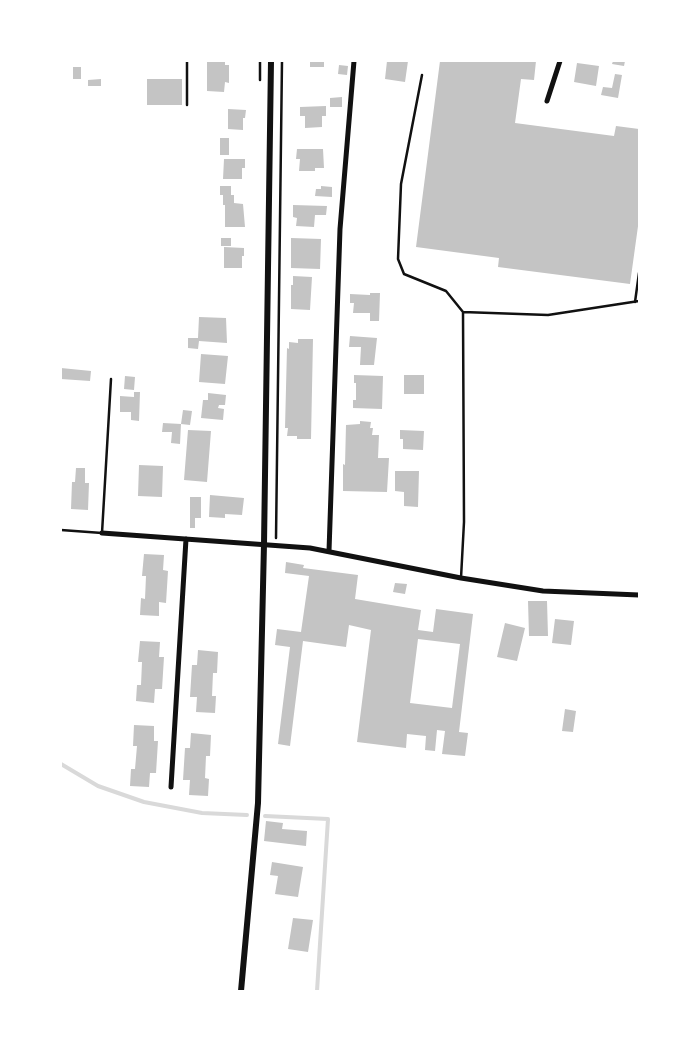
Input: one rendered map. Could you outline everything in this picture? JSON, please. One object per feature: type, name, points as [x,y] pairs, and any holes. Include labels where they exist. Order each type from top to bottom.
[{"type":"street","points":[[241,991],[258,803],[271,61]]},
{"type":"street","points":[[329,551],[340,229],[354,61]]},
{"type":"street","points":[[547,101],[560,61]]},
{"type":"street","points":[[102,533],[264,544],[329,551],[461,578],[543,591],[639,595]]},
{"type":"street","points":[[170,787],[186,539]]},
{"type":"lane","points":[[187,61],[187,105]]},
{"type":"lane","points":[[422,75],[401,184],[398,259],[404,274],[446,291],[463,312],[464,522],[461,578]]},
{"type":"lane","points":[[463,312],[548,315],[637,302],[639,273]]},
{"type":"lane","points":[[61,530],[102,533],[111,379]]},
{"type":"path","points":[[276,545],[282,61]]},
{"type":"building","points":[[207,61],[225,61],[225,65],[229,65],[229,83],[225,82],[224,92],[207,91]]},
{"type":"building","points":[[310,61],[324,61],[324,67],[310,67]]},
{"type":"building","points":[[387,61],[408,61],[405,82],[385,79]]},
{"type":"building","points":[[440,61],[536,61],[534,80],[521,79],[515,123],[614,136],[616,126],[639,129],[639,219],[630,284],[498,267],[499,258],[416,247]]},
{"type":"building","points":[[613,61],[625,61],[624,66],[612,64]]},
{"type":"building","points":[[577,63],[599,66],[596,86],[574,82]]},
{"type":"building","points":[[339,65],[348,66],[347,75],[338,74]]},
{"type":"building","points":[[73,67],[81,67],[81,79],[73,79]]},
{"type":"building","points":[[615,74],[622,75],[618,98],[601,95],[603,87],[612,88]]},
{"type":"building","points":[[101,79],[101,86],[88,86],[88,80]]},
{"type":"building","points":[[147,79],[182,79],[182,105],[147,105]]},
{"type":"building","points":[[342,97],[342,107],[330,107],[330,98]]},
{"type":"building","points":[[326,106],[326,116],[322,116],[322,127],[305,128],[305,116],[300,116],[300,107]]},
{"type":"building","points":[[228,109],[246,110],[245,118],[243,118],[243,130],[228,129]]},
{"type":"building","points":[[220,138],[229,138],[229,155],[220,155]]},
{"type":"building","points":[[297,149],[323,149],[324,168],[315,168],[315,171],[299,171],[300,159],[296,159]]},
{"type":"building","points":[[224,159],[245,159],[245,168],[242,168],[242,179],[223,179]]},
{"type":"building","points":[[220,186],[231,186],[231,195],[234,195],[234,203],[243,204],[245,227],[225,227],[225,205],[223,205],[223,195],[220,195]]},
{"type":"building","points":[[321,186],[332,187],[332,197],[315,196],[316,189],[321,189]]},
{"type":"building","points":[[293,205],[327,206],[326,215],[315,215],[314,227],[296,226],[297,218],[293,217]]},
{"type":"building","points":[[221,238],[231,238],[231,246],[221,246]]},
{"type":"building","points":[[291,238],[321,239],[320,269],[291,268]]},
{"type":"building","points":[[224,247],[244,248],[242,268],[224,268]]},
{"type":"building","points":[[293,276],[312,277],[310,310],[291,309]]},
{"type":"building","points":[[370,293],[380,293],[379,321],[370,321],[370,313],[353,313],[354,303],[350,303],[350,294],[370,295]]},
{"type":"building","points":[[199,317],[226,318],[227,343],[199,341],[198,349],[188,348],[188,338],[198,338]]},
{"type":"building","points":[[350,336],[377,338],[374,365],[360,365],[361,347],[349,347]]},
{"type":"building","points":[[298,339],[313,339],[311,439],[297,439],[297,436],[287,436],[288,428],[285,428],[287,348],[289,349],[289,342],[298,343]]},
{"type":"building","points":[[201,354],[228,356],[225,384],[199,382]]},
{"type":"building","points":[[61,368],[91,371],[90,381],[61,379]]},
{"type":"building","points":[[354,375],[383,376],[382,409],[353,408],[353,400],[356,400]]},
{"type":"building","points":[[404,375],[424,375],[424,394],[404,394]]},
{"type":"building","points":[[125,376],[135,377],[134,390],[124,389]]},
{"type":"building","points":[[134,392],[140,392],[139,421],[131,420],[131,412],[120,412],[120,396],[134,397]]},
{"type":"building","points":[[208,393],[226,395],[225,405],[219,405],[218,408],[224,409],[223,420],[201,418],[203,400],[208,400]]},
{"type":"building","points":[[183,410],[192,411],[190,425],[181,424]]},
{"type":"building","points":[[360,421],[371,422],[370,428],[373,428],[372,435],[379,435],[378,458],[389,458],[387,492],[343,491],[346,425],[360,424]]},
{"type":"building","points":[[163,423],[181,424],[180,444],[171,443],[172,432],[162,432]]},
{"type":"building","points":[[188,430],[211,431],[207,482],[184,480]]},
{"type":"building","points":[[400,430],[424,431],[423,450],[403,449],[403,439],[400,439]]},
{"type":"building","points":[[139,465],[163,466],[162,497],[138,496]]},
{"type":"building","points":[[76,468],[85,468],[85,483],[89,483],[88,510],[71,509],[72,482],[75,482]]},
{"type":"building","points":[[395,471],[419,471],[418,507],[404,506],[404,492],[395,491]]},
{"type":"building","points":[[210,495],[244,498],[242,515],[225,514],[225,518],[209,517]]},
{"type":"building","points":[[190,497],[201,497],[201,518],[195,518],[195,528],[190,528]]},
{"type":"building","points":[[144,554],[164,555],[163,570],[168,571],[166,603],[159,602],[159,616],[140,615],[141,598],[145,599],[146,576],[142,576]]},
{"type":"building","points":[[286,562],[304,565],[303,568],[358,575],[355,599],[421,610],[418,630],[433,632],[436,609],[473,614],[459,732],[468,733],[465,756],[442,754],[445,731],[437,730],[435,751],[425,750],[426,736],[407,734],[406,748],[357,742],[371,630],[349,625],[346,647],[303,641],[290,746],[278,744],[290,647],[275,645],[277,629],[301,632],[309,576],[285,573]],"holes":[[[418,639],[460,644],[452,708],[410,703]]]},
{"type":"building","points":[[395,583],[407,584],[405,594],[393,592]]},
{"type":"building","points":[[528,601],[547,601],[548,636],[529,636]]},
{"type":"building","points":[[555,619],[574,621],[571,645],[552,643]]},
{"type":"building","points":[[505,623],[525,628],[517,661],[497,657]]},
{"type":"building","points":[[140,641],[160,642],[159,657],[164,657],[162,689],[155,689],[154,703],[136,701],[137,685],[141,685],[142,662],[138,662]]},
{"type":"building","points":[[198,650],[218,652],[217,673],[213,673],[212,696],[216,696],[215,713],[196,712],[197,697],[190,697],[192,665],[197,665]]},
{"type":"building","points":[[565,709],[576,711],[573,732],[562,731]]},
{"type":"building","points":[[134,725],[154,726],[154,741],[158,741],[156,773],[150,773],[149,787],[130,786],[131,769],[135,769],[137,746],[133,746]]},
{"type":"building","points":[[191,733],[211,735],[210,756],[206,756],[205,778],[209,779],[208,796],[189,795],[190,780],[183,780],[185,748],[190,748]]},
{"type":"building","points":[[266,821],[283,823],[282,829],[307,831],[306,846],[264,841]]},
{"type":"building","points":[[272,862],[303,867],[298,897],[275,894],[278,876],[270,875]]},
{"type":"building","points":[[293,918],[313,920],[308,952],[288,949]]},
{"type":"waterway","points":[[61,764],[98,786],[144,802],[202,813],[247,815]]},
{"type":"waterway","points":[[265,816],[328,819],[317,991]]}]
